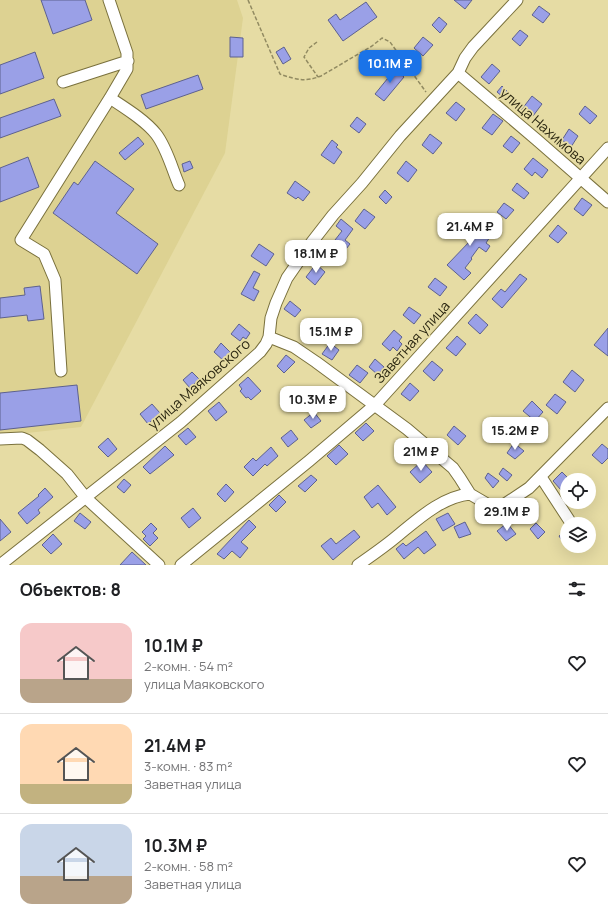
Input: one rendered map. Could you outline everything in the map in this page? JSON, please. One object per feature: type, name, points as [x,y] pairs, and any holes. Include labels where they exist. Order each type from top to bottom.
[{"type":"street","points":[[62,371],[55,280],[44,254],[21,240],[125,74],[128,61],[127,53],[109,0]]},
{"type":"street","name":"улица Маяковского","points":[[0,565],[187,417],[260,352],[269,337],[271,318],[287,278],[312,242],[400,136],[433,102],[458,73],[465,58],[473,47],[517,0]]},
{"type":"street","points":[[64,82],[128,61]]},
{"type":"street","name":"улица Нахимова","points":[[458,73],[608,202]]},
{"type":"street","points":[[110,98],[134,114],[156,134],[164,148],[179,185]]},
{"type":"street","name":"Заветная улица","points":[[181,565],[375,405],[608,148]]},
{"type":"street","points":[[269,337],[282,341],[305,354],[408,429],[444,461],[460,478],[470,494],[494,508],[502,506],[529,488],[608,408]]},
{"type":"street","points":[[0,439],[17,437],[27,440],[67,474],[86,498],[159,565]]},
{"type":"street","points":[[541,477],[567,517]]},
{"type":"street","points":[[358,565],[422,516],[461,494],[470,494]]},
{"type":"path","points":[[248,0],[280,74],[290,78],[312,80],[372,46],[382,38],[390,42],[419,79],[433,102]]},
{"type":"path","points":[[317,42],[309,48],[304,58],[318,77]]},
{"type":"shaded area","points":[[0,0],[237,0],[243,18],[225,153],[81,427],[0,436]]},
{"type":"building","points":[[41,0],[85,0],[92,20],[53,34]]},
{"type":"building","points":[[454,0],[472,0],[465,9]]},
{"type":"building","points":[[366,2],[377,17],[343,41],[328,20],[336,14],[340,20]]},
{"type":"building","points":[[539,6],[550,14],[543,23],[532,15]]},
{"type":"building","points":[[439,17],[447,24],[440,33],[432,25]]},
{"type":"building","points":[[520,30],[528,36],[520,46],[512,39]]},
{"type":"building","points":[[230,37],[243,38],[243,57],[230,57]]},
{"type":"building","points":[[423,37],[433,45],[423,56],[414,48]]},
{"type":"building","points":[[284,47],[291,59],[283,64],[276,52]]},
{"type":"building","points":[[35,52],[44,78],[0,94],[0,65]]},
{"type":"building","points":[[492,64],[500,71],[489,84],[481,77]]},
{"type":"building","points":[[393,67],[404,77],[384,101],[375,94],[388,78],[385,75]]},
{"type":"building","points":[[198,75],[203,89],[146,109],[141,95]]},
{"type":"building","points":[[502,86],[508,92],[503,97],[497,92]]},
{"type":"building","points":[[532,96],[542,104],[533,116],[530,114],[527,118],[519,113]]},
{"type":"building","points":[[54,99],[61,116],[0,138],[0,118]]},
{"type":"building","points":[[456,102],[465,109],[456,121],[446,113]]},
{"type":"building","points":[[585,106],[597,116],[590,124],[579,114]]},
{"type":"building","points":[[493,114],[503,121],[492,135],[482,128]]},
{"type":"building","points":[[357,117],[366,124],[359,133],[350,126]]},
{"type":"building","points":[[569,129],[578,136],[571,147],[562,140]]},
{"type":"building","points":[[430,134],[442,143],[433,154],[422,145]]},
{"type":"building","points":[[511,136],[520,143],[512,153],[503,146]]},
{"type":"building","points":[[138,137],[144,144],[125,160],[119,153]]},
{"type":"building","points":[[332,140],[338,145],[336,147],[342,152],[334,164],[321,155]]},
{"type":"building","points":[[28,157],[39,187],[0,202],[0,168]]},
{"type":"building","points":[[533,158],[548,170],[542,178],[535,172],[532,176],[524,169]]},
{"type":"building","points":[[95,161],[134,189],[116,213],[158,244],[137,274],[53,213],[74,182],[78,185]]},
{"type":"building","points":[[190,161],[193,168],[184,172],[182,164]]},
{"type":"building","points":[[406,161],[417,170],[408,182],[397,173]]},
{"type":"building","points":[[295,181],[310,192],[303,201],[298,197],[296,199],[287,193]]},
{"type":"building","points":[[517,183],[529,193],[524,199],[512,190]]},
{"type":"building","points":[[385,190],[392,197],[386,204],[379,197]]},
{"type":"building","points":[[582,198],[592,205],[583,216],[574,209]]},
{"type":"building","points":[[504,203],[514,210],[506,219],[497,212]]},
{"type":"building","points":[[364,209],[375,217],[365,229],[355,221]]},
{"type":"building","points":[[455,218],[477,235],[486,222],[495,229],[486,243],[490,246],[486,252],[479,247],[471,258],[472,259],[465,268],[471,273],[464,280],[447,265],[471,240],[450,224]]},
{"type":"building","points":[[341,219],[353,229],[345,240],[350,244],[339,258],[328,249],[342,231],[336,226]]},
{"type":"building","points":[[558,225],[567,233],[558,243],[549,236]]},
{"type":"building","points":[[259,244],[274,254],[266,266],[251,256]]},
{"type":"building","points":[[316,264],[325,272],[315,285],[306,277]]},
{"type":"building","points":[[254,271],[260,274],[253,288],[259,291],[254,301],[241,294]]},
{"type":"building","points":[[520,274],[527,279],[502,308],[492,299],[501,289],[505,292]]},
{"type":"building","points":[[435,278],[447,287],[440,296],[428,287]]},
{"type":"building","points":[[40,286],[44,319],[28,321],[27,315],[0,318],[0,298],[25,295],[24,288]]},
{"type":"building","points":[[290,301],[301,310],[295,317],[284,309]]},
{"type":"building","points":[[409,307],[421,315],[414,324],[403,315]]},
{"type":"building","points":[[476,314],[488,325],[480,334],[468,323]]},
{"type":"building","points":[[239,324],[250,333],[246,339],[243,337],[240,341],[231,334]]},
{"type":"building","points":[[322,325],[330,331],[324,340],[316,333]]},
{"type":"building","points":[[608,328],[608,356],[594,345]]},
{"type":"building","points":[[394,330],[402,337],[399,341],[402,344],[397,351],[393,347],[390,351],[382,344]]},
{"type":"building","points":[[457,336],[466,344],[456,356],[446,348]]},
{"type":"building","points":[[221,343],[232,354],[225,362],[214,352]]},
{"type":"building","points":[[330,343],[339,350],[332,360],[322,354]]},
{"type":"building","points":[[286,355],[295,362],[284,373],[277,366]]},
{"type":"building","points":[[375,359],[384,367],[378,375],[369,367]]},
{"type":"building","points":[[432,361],[443,370],[434,381],[423,371]]},
{"type":"building","points":[[357,365],[368,373],[360,383],[349,375]]},
{"type":"building","points":[[572,370],[584,380],[575,392],[563,382]]},
{"type":"building","points":[[192,372],[199,379],[190,388],[183,380]]},
{"type":"building","points":[[248,377],[261,391],[251,400],[248,397],[246,398],[240,391],[242,389],[239,385]]},
{"type":"building","points":[[410,383],[419,391],[410,401],[401,394]]},
{"type":"building","points":[[77,385],[81,421],[0,430],[0,393]]},
{"type":"building","points":[[333,391],[341,400],[332,410],[323,401]]},
{"type":"building","points":[[555,394],[566,402],[557,414],[546,405]]},
{"type":"building","points":[[532,401],[543,412],[535,421],[523,411]]},
{"type":"building","points":[[219,402],[227,412],[216,421],[208,411]]},
{"type":"building","points":[[152,404],[160,413],[148,424],[140,414]]},
{"type":"building","points":[[314,412],[321,421],[311,428],[304,420]]},
{"type":"building","points":[[366,423],[374,431],[363,441],[355,433]]},
{"type":"building","points":[[454,426],[466,436],[458,445],[447,435]]},
{"type":"building","points":[[188,428],[196,437],[186,445],[178,436]]},
{"type":"building","points":[[291,430],[298,439],[288,447],[281,438]]},
{"type":"building","points":[[108,438],[117,449],[108,457],[98,447]]},
{"type":"building","points":[[404,439],[412,446],[405,454],[397,447]]},
{"type":"building","points":[[514,443],[524,451],[515,459],[507,453]]},
{"type":"building","points":[[602,444],[608,449],[608,458],[602,464],[592,455]]},
{"type":"building","points":[[339,445],[348,454],[336,465],[327,456]]},
{"type":"building","points":[[165,446],[174,455],[150,474],[143,467]]},
{"type":"building","points":[[271,447],[278,456],[267,466],[265,464],[253,476],[244,467],[253,458],[256,461]]},
{"type":"building","points":[[422,461],[432,472],[420,483],[410,472]]},
{"type":"building","points":[[503,468],[512,475],[507,481],[499,474]]},
{"type":"building","points":[[488,473],[499,481],[493,488],[485,478]]},
{"type":"building","points":[[560,474],[560,489],[553,481]]},
{"type":"building","points":[[311,475],[317,480],[305,492],[298,486]]},
{"type":"building","points":[[124,479],[131,485],[124,493],[117,487]]},
{"type":"building","points":[[226,484],[234,492],[225,502],[217,494]]},
{"type":"building","points":[[378,485],[396,507],[387,515],[378,503],[372,508],[364,497]]},
{"type":"building","points":[[45,488],[53,497],[38,510],[40,513],[27,524],[18,513],[39,496],[38,495]]},
{"type":"building","points":[[279,495],[286,502],[276,512],[269,505]]},
{"type":"building","points":[[520,502],[528,512],[521,518],[512,509]]},
{"type":"building","points":[[193,508],[201,518],[189,528],[181,518]]},
{"type":"building","points":[[80,513],[91,522],[85,529],[74,521]]},
{"type":"building","points":[[448,513],[455,524],[443,531],[436,519]]},
{"type":"building","points":[[0,519],[11,532],[0,541]]},
{"type":"building","points":[[249,520],[256,527],[241,542],[248,548],[240,558],[232,551],[224,559],[217,554]]},
{"type":"building","points":[[465,522],[471,534],[459,538],[454,527]]},
{"type":"building","points":[[151,523],[157,529],[153,533],[158,538],[150,546],[143,539],[146,536],[142,532]]},
{"type":"building","points":[[507,523],[516,534],[506,541],[497,531]]},
{"type":"building","points":[[536,523],[545,532],[538,539],[530,529]]},
{"type":"building","points":[[354,530],[360,537],[333,560],[321,546],[331,538],[336,544]]},
{"type":"building","points":[[426,531],[436,545],[424,554],[418,547],[404,559],[396,549],[403,543],[406,546]]},
{"type":"building","points":[[53,534],[62,544],[51,554],[42,545]]},
{"type":"building","points":[[132,552],[146,565],[120,565]]}]
